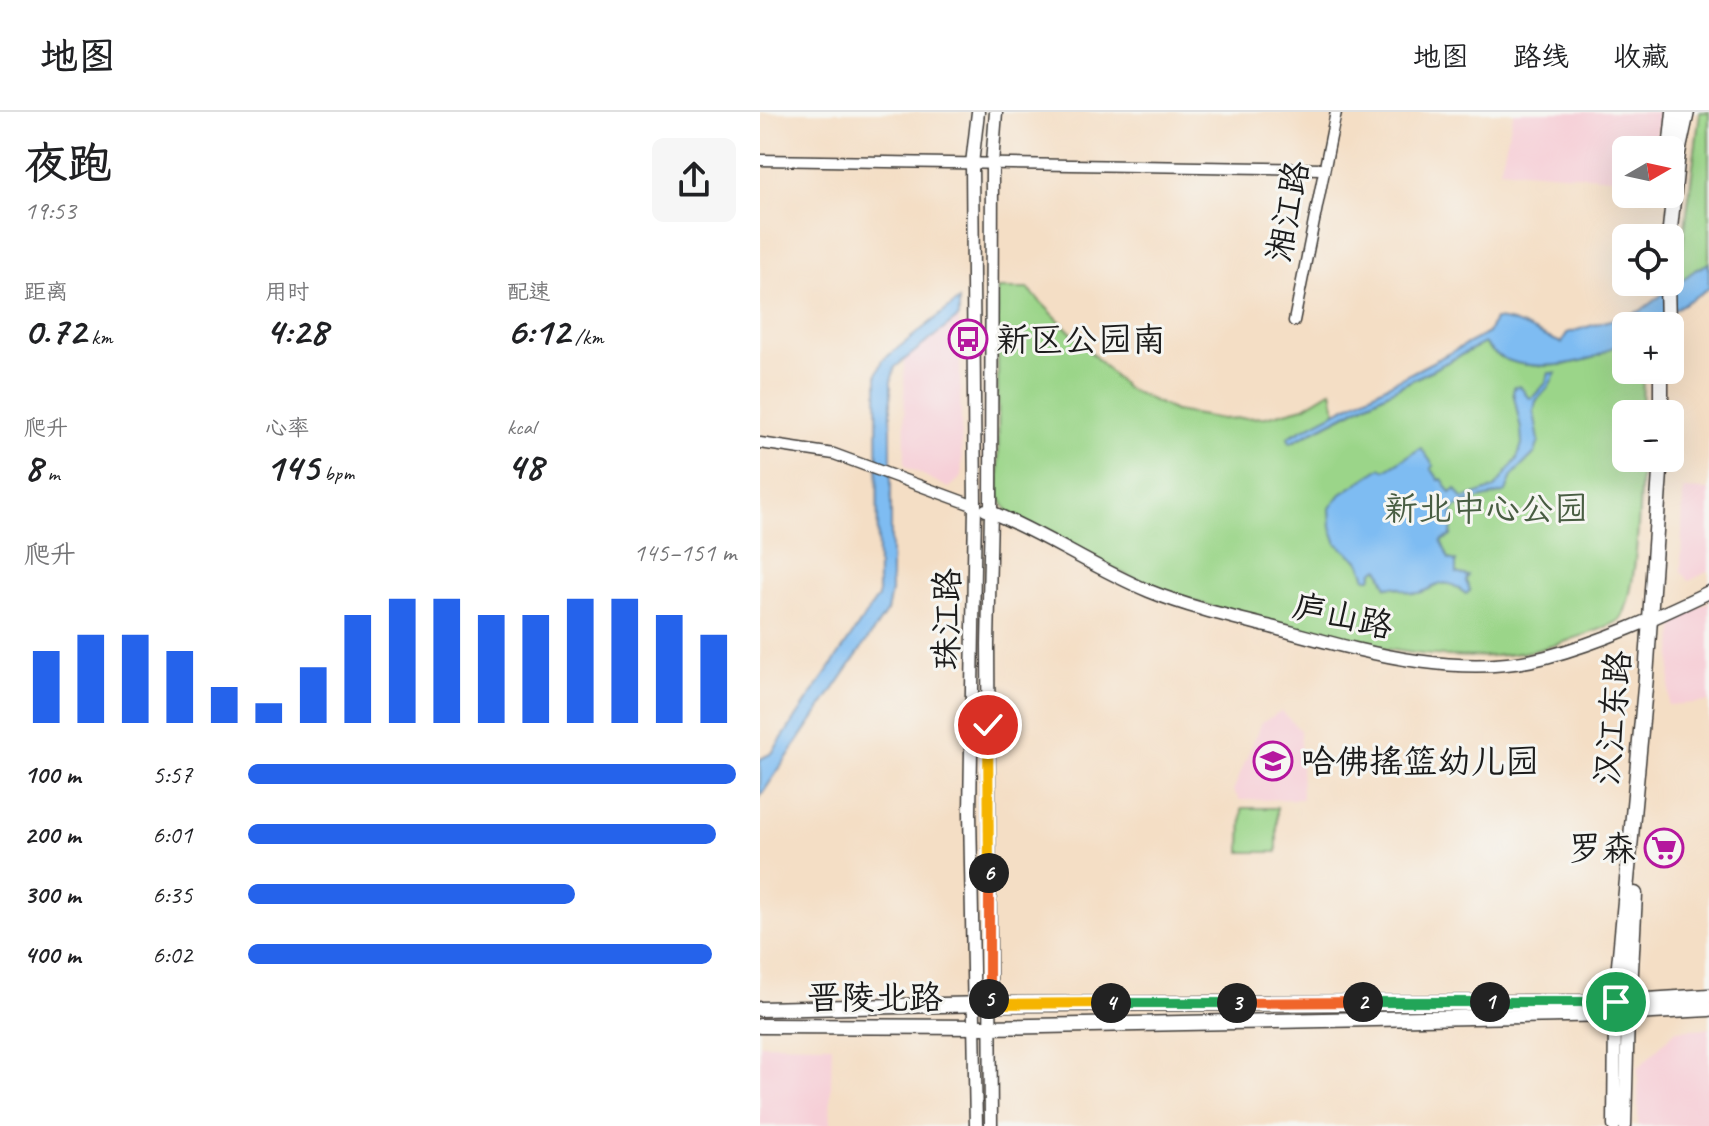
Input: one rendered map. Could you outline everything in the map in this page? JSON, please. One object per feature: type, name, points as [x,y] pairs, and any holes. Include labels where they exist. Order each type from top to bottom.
[{"type":"main road","points":[[1671,136],[1674,112]]},
{"type":"main road","points":[[1670,224],[1678,153],[1687,112]]},
{"type":"main road","name":"汉江东路","points":[[1655,618],[1660,472]]},
{"type":"main road","name":"汉江东路","points":[[1622,1008],[1668,472]]},
{"type":"main road","name":"晋陵北路","points":[[760,1026],[982,1027],[1622,1008],[1709,996]]},
{"type":"main road","name":"晋陵北路","points":[[760,1009],[982,1004],[1709,1009]]},
{"type":"street","name":"珠江路","points":[[978,112],[972,164],[975,506],[970,812],[982,1004]]},
{"type":"street","name":"珠江路","points":[[976,1126],[982,1027],[991,512],[992,164],[996,112]]},
{"type":"street","name":"湘江路","points":[[1294,321],[1336,112]]},
{"type":"street","points":[[760,160],[1324,169]]},
{"type":"street","points":[[760,443],[834,454],[975,506]]},
{"type":"street","name":"庐山路","points":[[975,506],[1150,591],[1230,616],[1407,659],[1447,664],[1498,665],[1544,658],[1655,618],[1709,592]]},
{"type":"street","name":"汉江东路","points":[[1614,1126],[1622,1008]]},
{"type":"street","name":"汉江东路","points":[[1622,1008],[1625,1126]]},
{"type":"street","name":"珠江路","points":[[982,1027],[991,1126]]},
{"type":"shaded area","points":[[1514,112],[1660,112],[1657,136],[1612,136],[1612,178],[1500,169]]},
{"type":"shaded area","points":[[959,317],[962,477],[949,488],[905,466],[904,360]]},
{"type":"shaded area","points":[[1683,489],[1709,490],[1709,571],[1689,581],[1681,571]]},
{"type":"shaded area","points":[[1709,602],[1709,702],[1668,705],[1674,628],[1684,614]]},
{"type":"shaded area","name":"哈佛摇篮幼儿园","points":[[1281,711],[1300,730],[1302,799],[1240,800],[1233,791],[1261,723]]},
{"type":"shaded area","points":[[1709,1028],[1709,1126],[1638,1126],[1638,1068],[1676,1030]]},
{"type":"shaded area","points":[[760,1044],[832,1045],[830,1126],[760,1126]]},
{"type":"green space","points":[[1700,112],[1709,112],[1709,263],[1684,278],[1684,236]]},
{"type":"green space","name":"新北中心公园","points":[[997,289],[1028,289],[1126,388],[1175,411],[1222,419],[1266,417],[1304,407],[1332,390],[1336,413],[1288,437],[1291,443],[1484,343],[1506,359],[1534,366],[1592,358],[1612,348],[1612,384],[1643,384],[1642,400],[1612,400],[1612,472],[1640,472],[1637,542],[1626,608],[1620,619],[1611,625],[1534,651],[1497,656],[1421,654],[1346,641],[1211,606],[1151,586],[1101,563],[1008,512],[999,496]]},
{"type":"green space","points":[[1242,808],[1277,808],[1277,852],[1241,852]]},
{"type":"water","points":[[1709,263],[1709,288],[1670,312],[1637,312],[1660,296],[1684,296],[1684,278]]},
{"type":"water","points":[[959,300],[959,317],[895,367],[891,381],[891,592],[887,611],[760,797],[760,759],[772,753],[878,597],[877,374],[883,360]]},
{"type":"water","points":[[1494,319],[1521,325],[1562,343],[1567,333],[1612,319],[1612,347],[1579,361],[1534,366],[1506,359],[1484,343],[1290,443],[1288,437],[1488,333]]},
{"type":"water","points":[[1549,373],[1556,373],[1536,401],[1534,412],[1539,441],[1535,453],[1512,476],[1506,492],[1453,509],[1451,536],[1441,541],[1449,559],[1456,561],[1456,573],[1468,576],[1466,581],[1470,591],[1466,594],[1449,584],[1416,593],[1387,587],[1379,568],[1371,578],[1366,578],[1360,562],[1337,544],[1331,527],[1330,508],[1341,494],[1381,468],[1385,470],[1421,448],[1434,466],[1431,468],[1439,480],[1442,479],[1451,493],[1456,489],[1463,499],[1495,488],[1517,459],[1522,444],[1514,387],[1520,386],[1532,398],[1546,383]]},
{"type":"place","name":"新区公园南","points":[[968,339]]},
{"type":"place","name":"哈佛摇篮幼儿园","points":[[1273,761]]},
{"type":"place","name":"罗森","points":[[1664,848]]},
{"type":"route","points":[[988,725],[989,1004],[1616,1002]]}]
